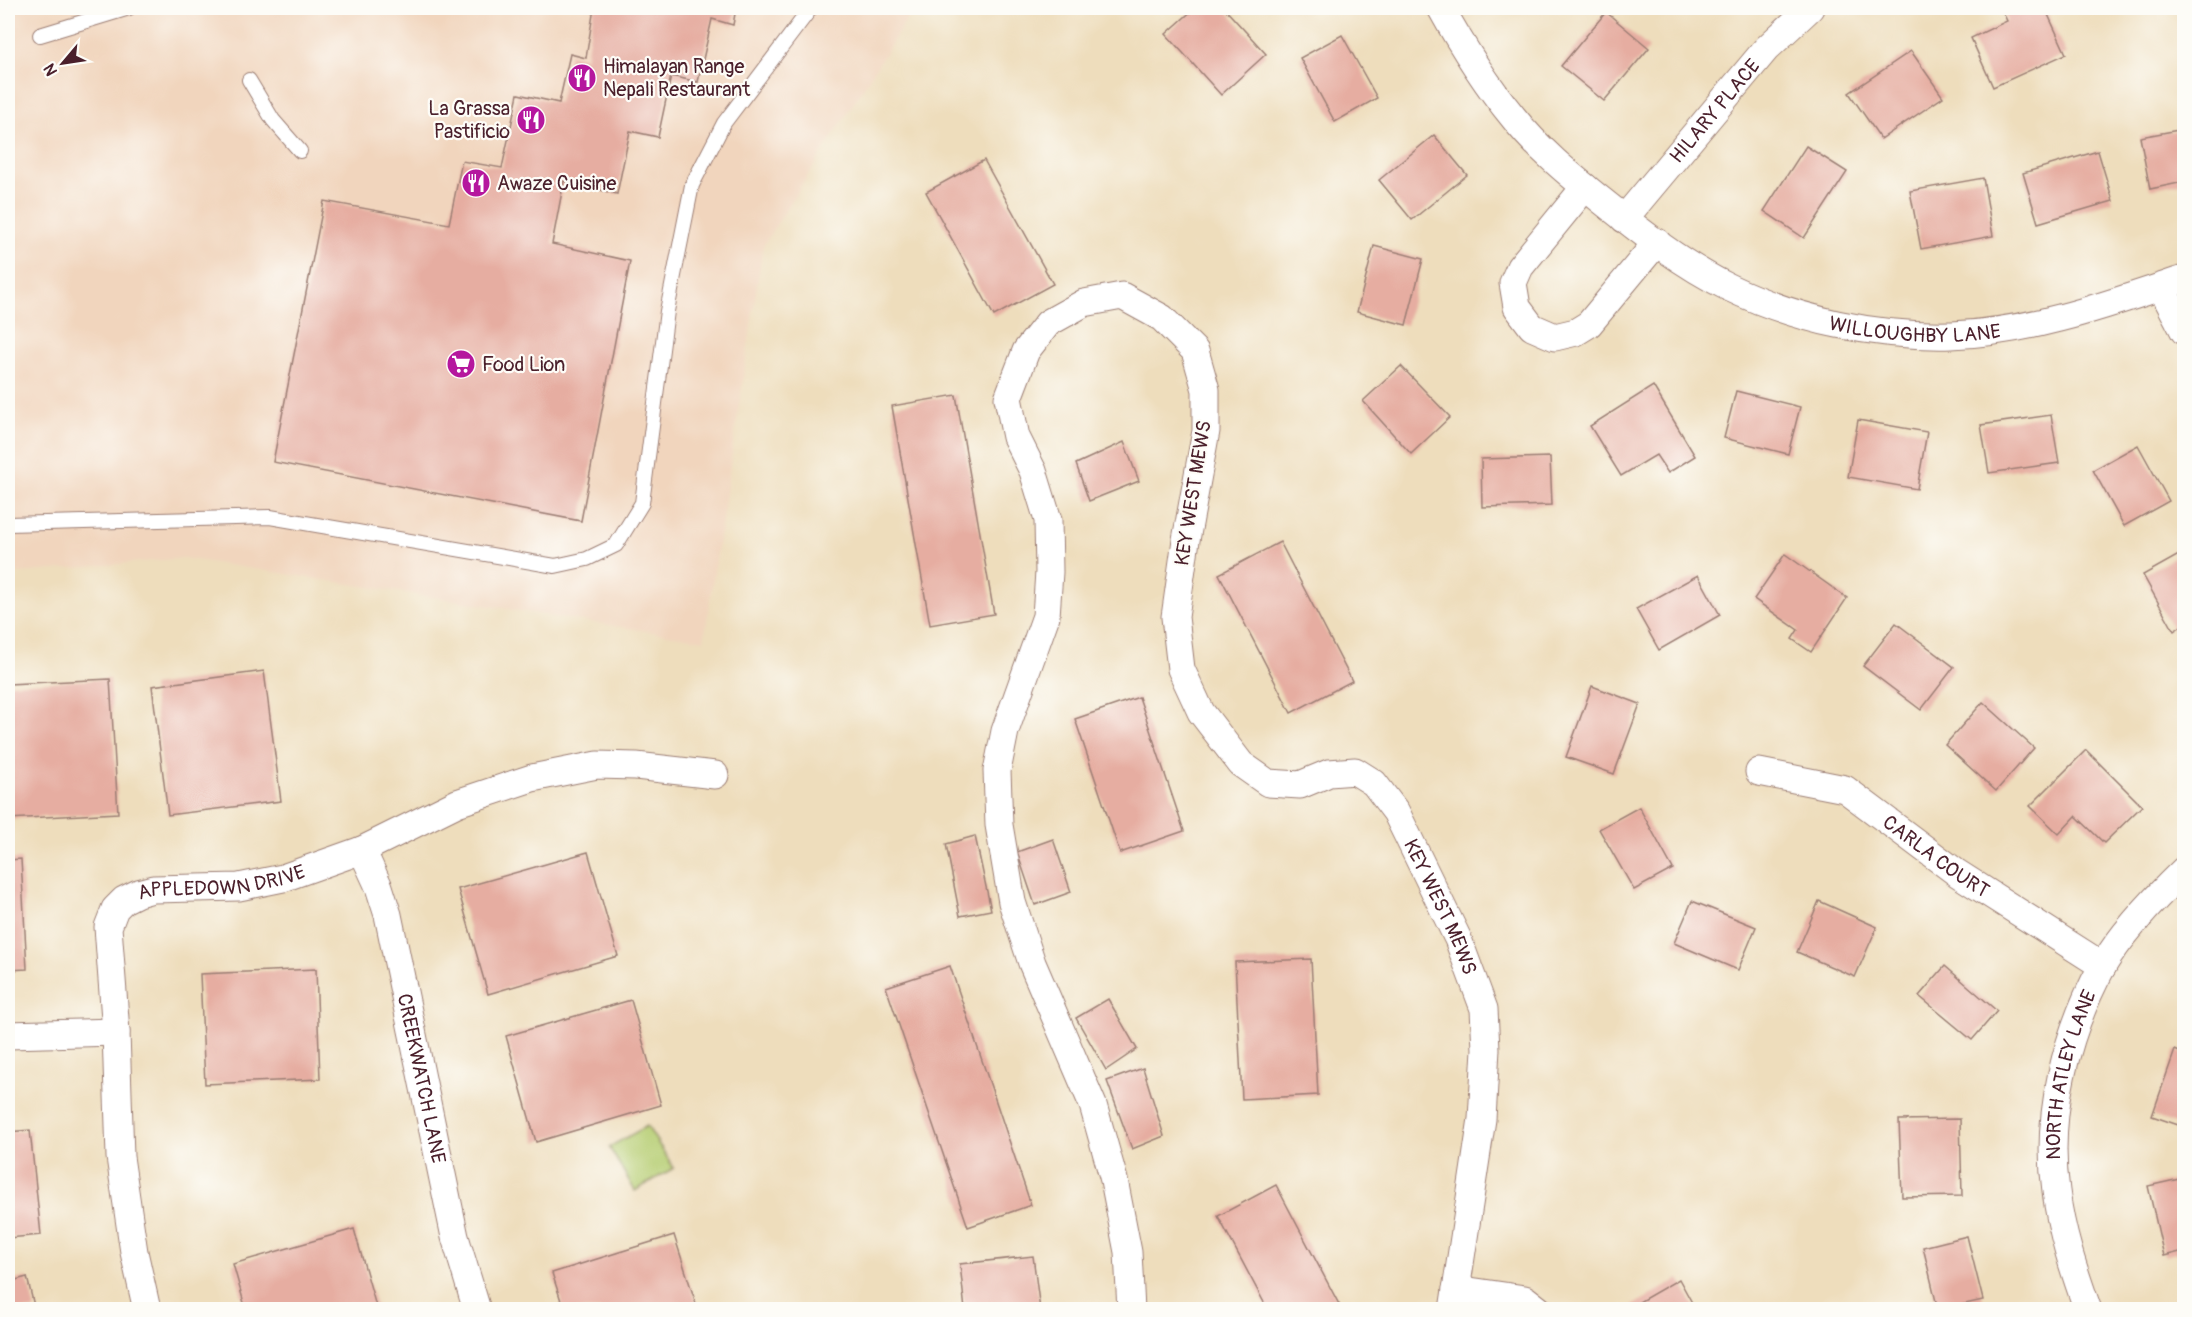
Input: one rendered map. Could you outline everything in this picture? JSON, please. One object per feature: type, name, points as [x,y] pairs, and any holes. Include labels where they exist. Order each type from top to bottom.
[{"type":"street","name":"WILLOUGHBY LANE","points":[[1441,8],[1480,73],[1514,119],[1555,163],[1624,219],[1688,264],[1728,287],[1787,311],[1838,324],[1885,332],[1952,335],[2013,329],[2075,314],[2173,283]]},
{"type":"street","name":"HILARY PLACE","points":[[1624,219],[1766,49],[1810,8]]},
{"type":"street","points":[[1585,187],[1520,267],[1513,283],[1517,307],[1532,327],[1555,337],[1576,332],[1589,324],[1657,242]]},
{"type":"street","points":[[2173,283],[2184,331]]},
{"type":"street","name":"KEY WEST MEWS","points":[[1131,1310],[1128,1252],[1114,1180],[1094,1105],[1032,963],[1012,902],[999,825],[997,771],[1005,731],[1046,616],[1049,572],[1048,520],[1033,471],[1016,437],[1008,398],[1026,351],[1048,323],[1084,303],[1122,296],[1162,318],[1195,351],[1206,390],[1206,431],[1186,540],[1175,617],[1181,669],[1201,712],[1241,764],[1268,783],[1300,785],[1329,773],[1354,771],[1374,783],[1396,812],[1458,939],[1484,1009],[1486,1048],[1482,1119],[1454,1299]]},
{"type":"street","name":"APPLEDOWN DRIVE","points":[[147,1310],[134,1252],[120,1157],[116,1032],[108,927],[115,909],[124,900],[153,889],[239,887],[283,878],[362,850],[457,803],[532,778],[597,765],[636,766],[715,775]]},
{"type":"street","name":"CARLA COURT","points":[[1759,772],[1845,789],[1957,873],[2103,966]]},
{"type":"street","name":"CREEKWATCH LANE","points":[[362,850],[379,887],[388,915],[455,1237],[477,1310]]},
{"type":"street","name":"NORTH ATLEY LANE","points":[[2088,1310],[2066,1242],[2055,1190],[2053,1138],[2058,1094],[2070,1043],[2086,1001],[2103,966],[2138,919],[2184,870]]},
{"type":"street","points":[[8,1035],[116,1032]]},
{"type":"street","points":[[1454,1299],[1525,1299],[1539,1310]]},
{"type":"lane","points":[[40,34],[129,8]]},
{"type":"lane","points":[[8,524],[270,517],[555,566],[587,559],[616,545],[642,503],[667,311],[692,185],[724,123],[811,8]]},
{"type":"lane","points":[[249,80],[273,120],[300,151]]},
{"type":"shaded area","points":[[8,8],[914,8],[763,246],[704,640],[184,558],[8,574]]},
{"type":"green space","points":[[647,1126],[674,1168],[635,1191],[609,1147]]},
{"type":"building","points":[[594,8],[736,8],[733,25],[712,19],[698,82],[671,76],[658,137],[630,131],[617,194],[564,181],[552,244],[630,261],[581,521],[273,462],[324,201],[449,224],[462,161],[502,168],[518,94],[559,103],[570,54],[586,58]]},
{"type":"building","points":[[1195,8],[1224,8],[1266,54],[1221,95],[1166,34]]},
{"type":"building","points":[[2001,8],[2045,8],[2066,54],[1993,87],[1971,38],[2007,21]]},
{"type":"building","points":[[1606,12],[1649,48],[1604,101],[1561,66]]},
{"type":"building","points":[[1342,35],[1377,98],[1335,122],[1300,58]]},
{"type":"building","points":[[1911,51],[1943,97],[1881,139],[1849,93]]},
{"type":"building","points":[[2184,129],[2184,182],[2150,189],[2140,137]]},
{"type":"building","points":[[1434,135],[1467,175],[1412,220],[1379,180]]},
{"type":"building","points":[[1806,146],[1847,172],[1804,238],[1764,211]]},
{"type":"building","points":[[2098,151],[2113,201],[2038,223],[2023,173]]},
{"type":"building","points":[[984,160],[1053,284],[994,316],[926,192]]},
{"type":"building","points":[[1983,178],[1993,236],[1921,249],[1910,191]]},
{"type":"building","points":[[1374,246],[1423,259],[1406,325],[1357,312]]},
{"type":"building","points":[[1401,366],[1450,417],[1411,454],[1363,401]]},
{"type":"building","points":[[1653,386],[1695,456],[1668,473],[1656,455],[1621,476],[1590,426]]},
{"type":"building","points":[[1736,391],[1800,407],[1788,454],[1724,438]]},
{"type":"building","points":[[956,395],[994,614],[930,625],[892,406]]},
{"type":"building","points":[[2051,415],[2059,463],[1989,473],[1981,425]]},
{"type":"building","points":[[1858,420],[1927,432],[1917,489],[1848,477]]},
{"type":"building","points":[[1124,442],[1139,481],[1089,501],[1076,464]]},
{"type":"building","points":[[2138,445],[2169,501],[2124,526],[2093,470]]},
{"type":"building","points":[[1550,457],[1552,505],[1482,507],[1481,459]]},
{"type":"building","points":[[1280,542],[1352,681],[1291,713],[1219,574]]},
{"type":"building","points":[[2184,552],[2184,624],[2174,631],[2143,575]]},
{"type":"building","points":[[1785,554],[1847,598],[1811,652],[1792,639],[1798,630],[1754,599]]},
{"type":"building","points":[[1698,575],[1720,615],[1659,650],[1636,609]]},
{"type":"building","points":[[1896,623],[1954,667],[1921,710],[1863,666]]},
{"type":"building","points":[[264,671],[281,801],[168,815],[152,686]]},
{"type":"building","points":[[110,679],[118,813],[8,819],[8,684]]},
{"type":"building","points":[[1592,686],[1640,704],[1614,774],[1566,757]]},
{"type":"building","points":[[1139,697],[1184,831],[1120,853],[1075,719]]},
{"type":"building","points":[[1983,702],[2034,748],[1996,791],[1945,745]]},
{"type":"building","points":[[2086,750],[2142,806],[2104,843],[2076,816],[2059,834],[2030,806]]},
{"type":"building","points":[[1639,807],[1673,869],[1634,890],[1599,829]]},
{"type":"building","points":[[975,836],[991,910],[960,916],[946,844]]},
{"type":"building","points":[[1053,839],[1071,892],[1035,905],[1017,852]]},
{"type":"building","points":[[588,852],[618,956],[488,994],[458,889]]},
{"type":"building","points":[[21,859],[27,969],[8,970],[8,860]]},
{"type":"building","points":[[1692,901],[1756,927],[1738,970],[1674,943]]},
{"type":"building","points":[[1819,901],[1877,927],[1855,977],[1797,952]]},
{"type":"building","points":[[1311,959],[1318,1095],[1242,1099],[1235,962]]},
{"type":"building","points":[[950,966],[1031,1205],[968,1227],[886,987]]},
{"type":"building","points":[[1945,966],[1997,1011],[1972,1040],[1919,996]]},
{"type":"building","points":[[316,969],[320,1079],[205,1084],[200,974]]},
{"type":"building","points":[[1108,999],[1137,1049],[1106,1070],[1076,1018]]},
{"type":"building","points":[[631,1000],[661,1105],[536,1142],[506,1036]]},
{"type":"building","points":[[2175,1050],[2184,1054],[2184,1127],[2152,1116]]},
{"type":"building","points":[[1143,1068],[1164,1136],[1132,1149],[1107,1081]]},
{"type":"building","points":[[1960,1119],[1962,1196],[1902,1197],[1899,1120]]},
{"type":"building","points":[[30,1130],[41,1235],[8,1238],[8,1132]]},
{"type":"building","points":[[2184,1178],[2184,1251],[2164,1256],[2148,1186]]},
{"type":"building","points":[[1276,1185],[1342,1310],[1268,1310],[1218,1216]]},
{"type":"building","points":[[354,1229],[377,1310],[246,1310],[233,1264]]},
{"type":"building","points":[[674,1235],[698,1310],[564,1310],[552,1273]]},
{"type":"building","points":[[1967,1236],[1983,1300],[1938,1310],[1923,1247]]},
{"type":"building","points":[[1033,1256],[1040,1310],[965,1310],[960,1264]]},
{"type":"building","points":[[27,1277],[35,1310],[8,1310],[8,1282]]},
{"type":"building","points":[[1679,1279],[1696,1310],[1625,1310]]},
{"type":"place","name":"Himalayan Range Nepali Restaurant","points":[[582,78]]},
{"type":"place","name":"La Grassa Pastificio","points":[[531,120]]},
{"type":"place","name":"Awaze Cuisine","points":[[476,183]]},
{"type":"place","name":"Food Lion","points":[[461,364]]}]
